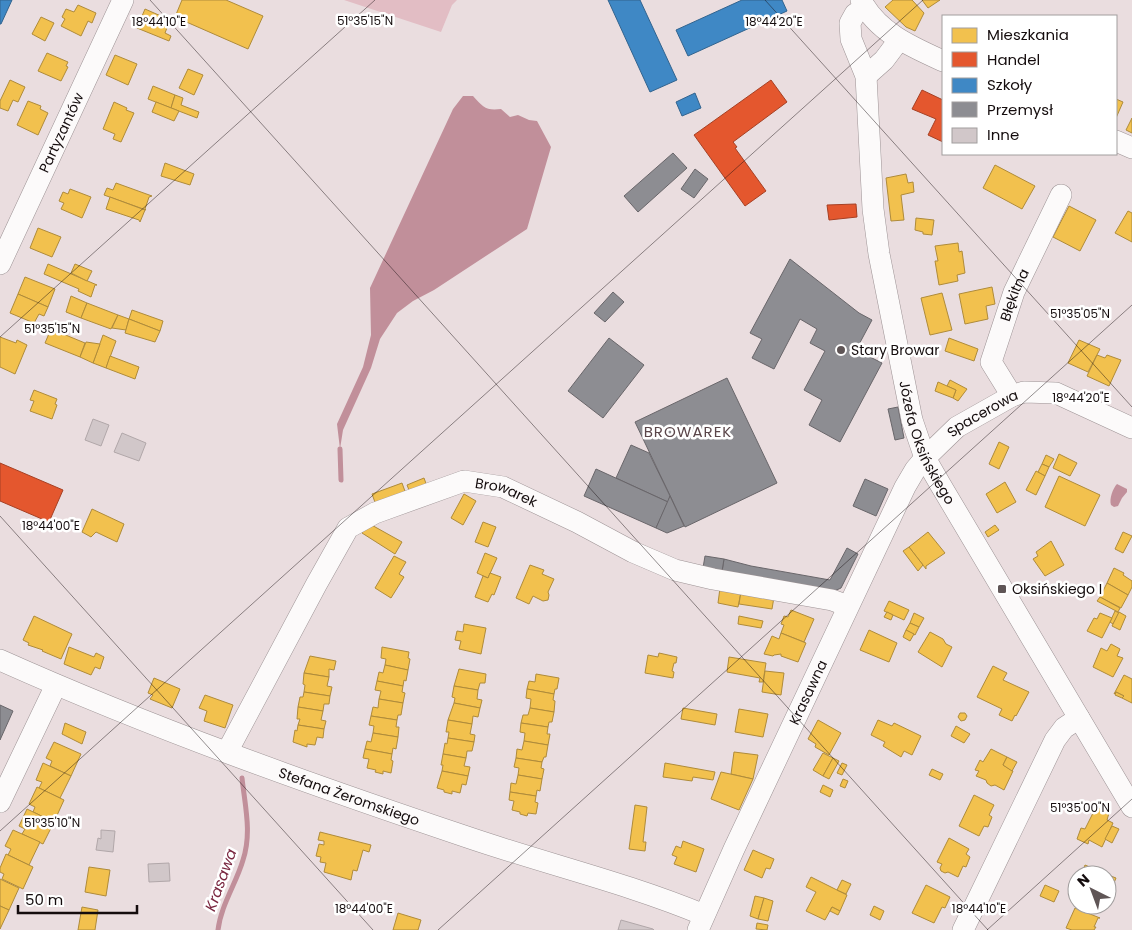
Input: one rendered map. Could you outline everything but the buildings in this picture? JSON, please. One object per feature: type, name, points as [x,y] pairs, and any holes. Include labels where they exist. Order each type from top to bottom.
[{"type":"street","name":"Partyzantów","points":[[0,264],[123,0]]},
{"type":"street","points":[[859,10],[899,40],[942,61]]},
{"type":"street","name":"Józefa Oksińskiego","points":[[859,10],[850,39],[866,76],[873,209],[879,254],[907,399],[916,435],[926,458],[1132,807]]},
{"type":"street","points":[[866,76],[884,60],[899,40]]},
{"type":"street","points":[[1117,140],[1132,148]]},
{"type":"street","name":"Błękitna","points":[[1012,396],[991,362],[1014,292],[1061,195]]},
{"type":"street","name":"Spacerowa","points":[[926,458],[957,427],[1012,396],[1024,392],[1056,393],[1132,428]]},
{"type":"street","name":"Krasawna","points":[[701,923],[905,487],[915,470],[926,458]]},
{"type":"street","name":"Browarek","points":[[227,752],[348,528],[375,513],[464,481],[504,488],[577,522],[633,552],[675,570],[713,580],[832,600],[848,606]]},
{"type":"street","name":"Stefana Żeromskiego","points":[[0,660],[142,720],[334,793],[477,841],[636,890],[701,923]]},
{"type":"street","points":[[0,802],[56,685]]},
{"type":"street","points":[[963,930],[1055,740],[1064,728],[1079,718]]},
{"type":"shaded area","points":[[344,0],[457,0],[452,5],[441,32]]},
{"type":"shaded area","points":[[463,96],[473,96],[485,107],[501,109],[510,117],[518,115],[537,121],[551,147],[527,229],[397,313],[380,339],[371,368],[343,430],[340,449],[337,424],[363,367],[371,335],[370,288],[453,109]]},
{"type":"shaded area","points":[[1117,484],[1127,489],[1127,492],[1118,506],[1114,507],[1111,505],[1111,500]]},
{"type":"waterway","name":"Krasawa","points":[[340,449],[341,480]]},
{"type":"waterway","name":"Krasawa","points":[[218,930],[225,903],[246,850],[247,819],[242,778]]},
{"type":"place","name":"Stary Browar","points":[[841,350]]},
{"type":"place","name":"Oksińskiego I","points":[[1002,589]]},
{"type":"district","name":"BROWAREK","points":[[688,432]]}]
